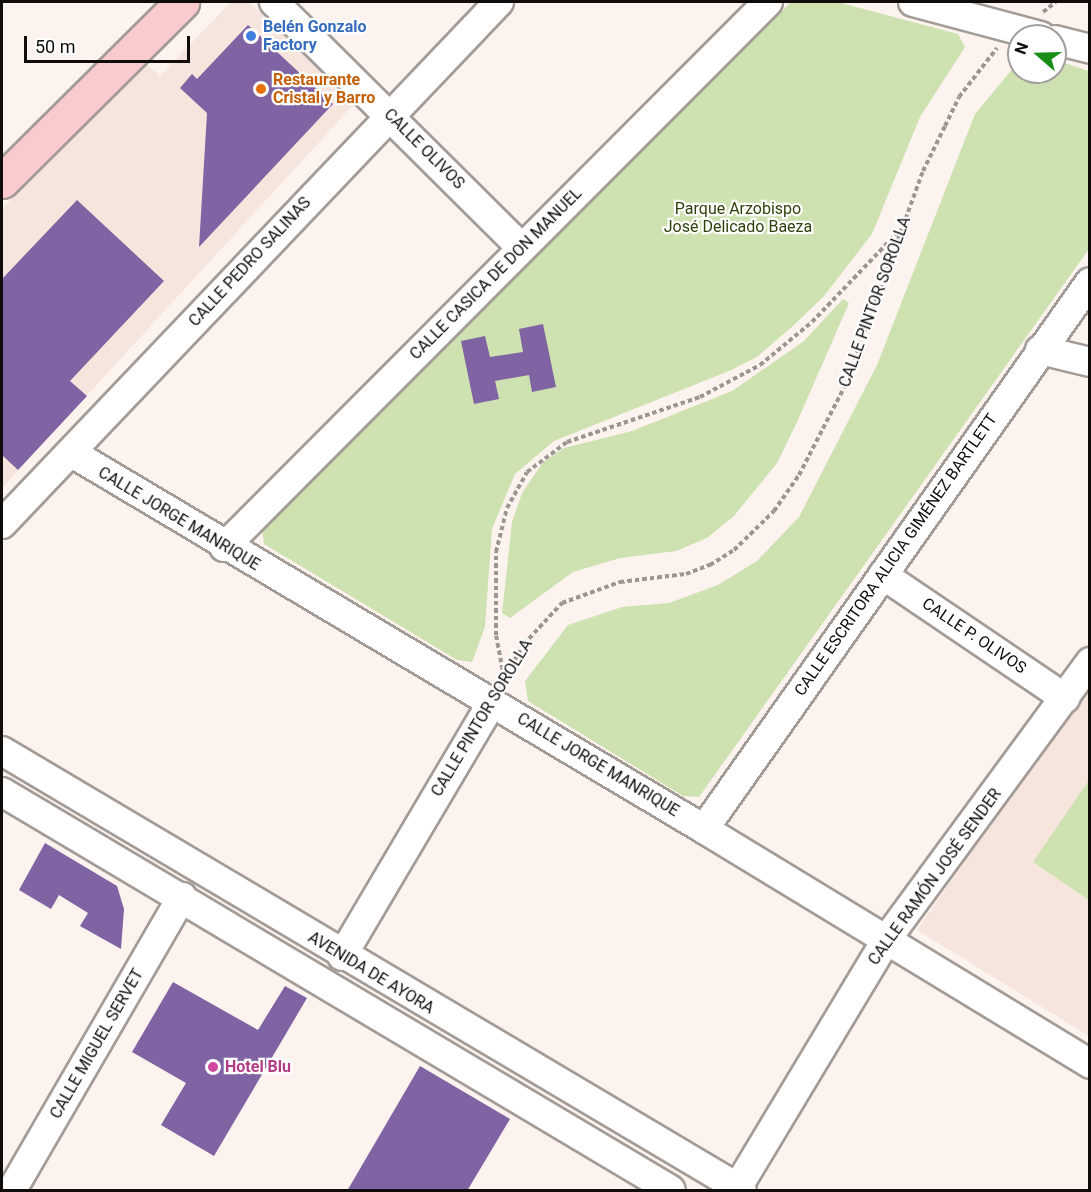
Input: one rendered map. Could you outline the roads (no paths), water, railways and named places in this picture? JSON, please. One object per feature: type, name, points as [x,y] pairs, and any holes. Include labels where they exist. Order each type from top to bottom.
[{"type":"main road","points":[[2,181],[182,2]]},
{"type":"street","name":"CALLE PEDRO SALINAS","points":[[2,524],[72,453],[389,113],[499,2]]},
{"type":"street","name":"CALLE CASICA DE DON MANUEL","points":[[224,547],[768,2]]},
{"type":"street","points":[[913,2],[1007,27]]},
{"type":"street","name":"CALLE OLIVOS","points":[[291,7],[389,113],[522,248]]},
{"type":"street","points":[[1067,43],[1089,49]]},
{"type":"street","name":"CALLE ESCRITORA ALICIA GIMÉNEZ BARTLETT","points":[[704,829],[1089,282]]},
{"type":"street","points":[[1040,350],[1089,362]]},
{"type":"street","name":"CALLE JORGE MANRIQUE","points":[[72,453],[224,547],[498,690],[704,829],[1089,1064]]},
{"type":"street","name":"CALLE P. OLIVOS","points":[[883,575],[1065,698]]},
{"type":"street","name":"CALLE RAMÓN JOSÉ SENDER","points":[[739,1190],[886,940],[1065,698],[1089,662]]},
{"type":"street","name":"CALLE PINTOR SOROLLA","points":[[302,969],[330,949],[498,690]]},
{"type":"street","name":"AVENIDA DE AYORA","points":[[2,751],[330,949],[739,1190]]},
{"type":"street","name":"AVENIDA DE AYORA","points":[[2,792],[182,897],[671,1191]]},
{"type":"street","name":"CALLE MIGUEL SERVET","points":[[12,1191],[182,897]]},
{"type":"street","points":[[357,1002],[373,974]]},
{"type":"place","name":"Belén Gonzalo Factory","points":[[251,36]]},
{"type":"place","name":"Restaurante Cristal y Barro","points":[[261,89]]},
{"type":"place","name":"Hotel Blu","points":[[213,1067]]},
{"type":"park label","name":"Parque Arzobispo José Delicado Baeza","points":[[738,218]]}]
